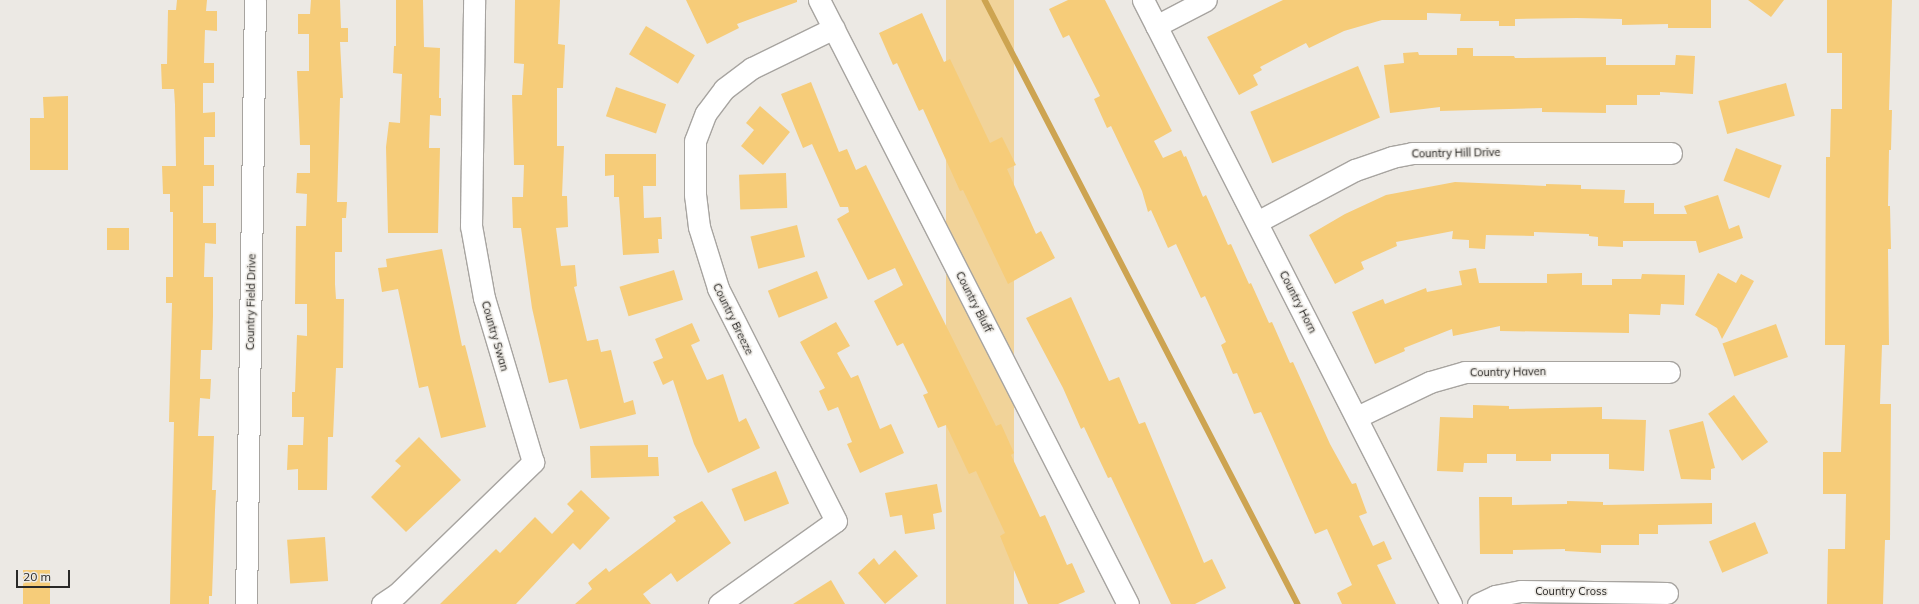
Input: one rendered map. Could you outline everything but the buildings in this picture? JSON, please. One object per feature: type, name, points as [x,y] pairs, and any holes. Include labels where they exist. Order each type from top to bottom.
[{"type":"street","name":"Country Field Drive","points":[[246,604],[255,0]]},
{"type":"street","name":"Country Swan","points":[[382,604],[397,594],[533,462],[484,298],[471,226],[474,0]]},
{"type":"street","name":"Country Bluff","points":[[819,0],[1128,604]]},
{"type":"street","name":"Country Horn","points":[[1143,0],[1357,417],[1451,604]]},
{"type":"street","points":[[1156,26],[1206,0]]},
{"type":"street","name":"Country Breeze","points":[[719,604],[836,521],[718,288],[699,227],[695,195],[695,141],[706,113],[724,89],[752,68],[834,28]]},
{"type":"street","name":"Country Hill Drive","points":[[1257,222],[1355,170],[1392,157],[1412,153],[1671,153]]},
{"type":"street","name":"Country Haven","points":[[1357,417],[1430,382],[1465,372],[1669,372]]},
{"type":"street","name":"Country Cross","points":[[1478,604],[1495,596],[1521,591],[1667,593]]},
{"type":"shaded area","points":[[946,0],[1014,0],[1014,604],[946,604]]},
{"type":"waterway","points":[[985,0],[1298,604]]}]
